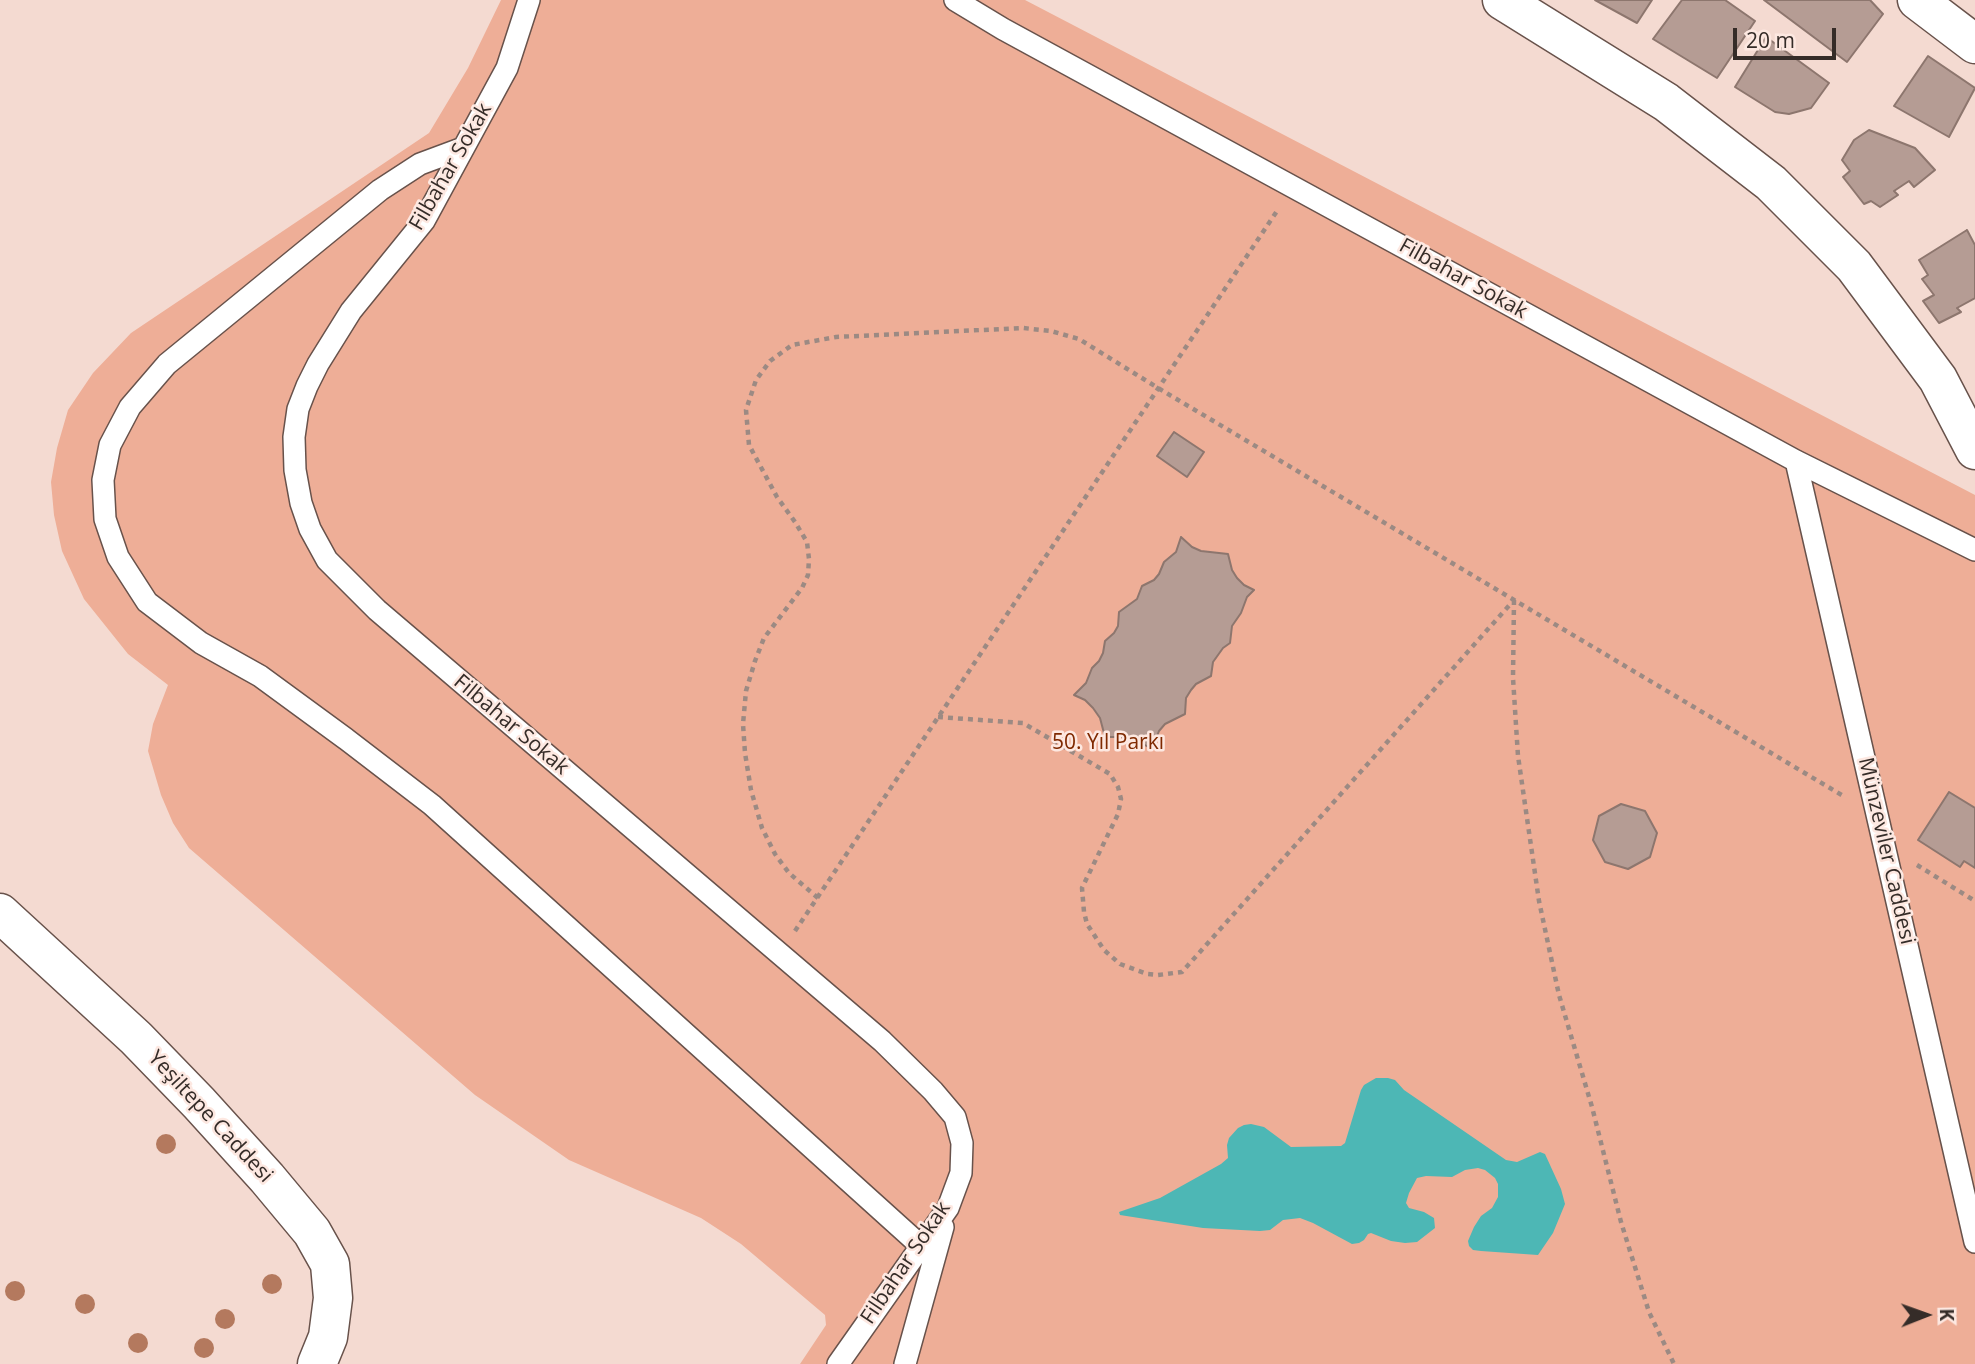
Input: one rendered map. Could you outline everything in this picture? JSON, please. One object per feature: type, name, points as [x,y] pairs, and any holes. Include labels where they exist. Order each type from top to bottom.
[{"type":"street","points":[[1502,0],[1666,102],[1771,183],[1854,266],[1938,379],[1975,450]]},
{"type":"street","points":[[1917,0],[1975,44]]},
{"type":"street","name":"Yeşiltepe Caddesi","points":[[0,913],[136,1038],[199,1103],[312,1232],[330,1264],[333,1298],[328,1337],[317,1364]]},
{"type":"lane","name":"Filbahar Sokak","points":[[529,0],[507,68],[424,221],[351,311],[307,386],[298,409],[293,437],[301,503],[310,529],[327,560],[377,610],[882,1041],[933,1091],[955,1117],[962,1143],[961,1173],[948,1208],[838,1364]]},
{"type":"lane","name":"Filbahar Sokak","points":[[955,0],[1003,29],[1796,461],[1975,550]]},
{"type":"lane","points":[[463,148],[420,164],[380,190],[167,364],[152,381],[131,407],[110,445],[103,480],[105,519],[118,557],[147,601],[201,643],[260,677],[432,805],[922,1247]]},
{"type":"lane","name":"Münzeviler Caddesi","points":[[1796,461],[1975,1242]]},
{"type":"lane","points":[[905,1364],[948,1208]]},
{"type":"path","points":[[780,954],[1293,187]]},
{"type":"path","points":[[817,898],[789,873],[775,854],[762,828],[751,790],[743,724],[746,691],[764,638],[802,588],[808,575],[809,559],[807,542],[777,497],[749,445],[746,410],[756,380],[770,361],[792,345],[836,337],[1023,328],[1051,331],[1080,339],[1878,816]]},
{"type":"path","points":[[939,717],[1023,723],[1110,774],[1121,799],[1118,814],[1082,888],[1087,924],[1104,950],[1120,964],[1147,974],[1182,972],[1514,600]]},
{"type":"path","points":[[1514,600],[1513,678],[1518,756],[1541,915],[1559,995],[1592,1107],[1621,1222],[1649,1312],[1674,1364]]},
{"type":"path","points":[[1884,844],[1975,901]]},
{"type":"green space","name":"50. Yıl Parkı","points":[[501,0],[1025,0],[1975,495],[1975,1364],[800,1364],[826,1325],[825,1315],[741,1244],[701,1218],[569,1160],[475,1095],[189,848],[173,823],[161,795],[148,751],[153,724],[168,685],[128,654],[84,599],[62,551],[54,515],[51,482],[68,410],[93,373],[131,333],[429,133],[468,68]]},
{"type":"water","points":[[1376,1078],[1395,1080],[1404,1090],[1506,1160],[1517,1162],[1540,1152],[1545,1154],[1565,1204],[1553,1233],[1538,1255],[1473,1250],[1469,1246],[1468,1241],[1474,1227],[1481,1216],[1492,1208],[1498,1197],[1495,1178],[1478,1168],[1465,1170],[1452,1177],[1417,1178],[1406,1203],[1409,1208],[1434,1218],[1435,1228],[1417,1242],[1391,1241],[1371,1233],[1359,1243],[1352,1244],[1300,1218],[1283,1220],[1270,1230],[1260,1231],[1203,1228],[1120,1215],[1119,1212],[1160,1198],[1221,1164],[1228,1158],[1229,1138],[1244,1125],[1264,1127],[1291,1147],[1341,1146],[1345,1143],[1361,1090]]},
{"type":"building","points":[[1595,0],[1652,0],[1637,23]]},
{"type":"building","points":[[1682,0],[1725,0],[1755,21],[1717,78],[1653,39]]},
{"type":"building","points":[[1764,0],[1870,0],[1883,14],[1847,62]]},
{"type":"building","points":[[1766,37],[1829,83],[1811,108],[1789,114],[1775,112],[1735,87]]},
{"type":"building","points":[[1928,56],[1975,88],[1949,137],[1894,106]]},
{"type":"building","points":[[1869,130],[1915,148],[1935,170],[1914,187],[1909,181],[1894,191],[1898,195],[1880,207],[1871,201],[1864,204],[1843,177],[1850,171],[1842,160],[1854,140]]},
{"type":"building","points":[[1967,230],[1975,245],[1975,298],[1957,308],[1961,312],[1939,323],[1923,301],[1934,295],[1922,279],[1928,275],[1919,260]]},
{"type":"building","points":[[1174,432],[1204,452],[1187,477],[1157,456]]},
{"type":"building","points":[[1181,537],[1201,551],[1228,554],[1237,578],[1254,590],[1247,597],[1232,626],[1230,643],[1213,662],[1211,676],[1191,690],[1186,698],[1185,714],[1165,724],[1152,749],[1134,739],[1105,737],[1100,718],[1093,708],[1074,695],[1086,683],[1092,668],[1103,653],[1105,641],[1118,626],[1119,612],[1137,599],[1142,586],[1159,574],[1164,562],[1176,552]]},
{"type":"building","points":[[1949,792],[1975,808],[1975,868],[1964,861],[1960,867],[1918,840]]},
{"type":"building","points":[[1621,804],[1645,811],[1657,833],[1650,857],[1628,869],[1605,862],[1593,840],[1599,816]]}]
